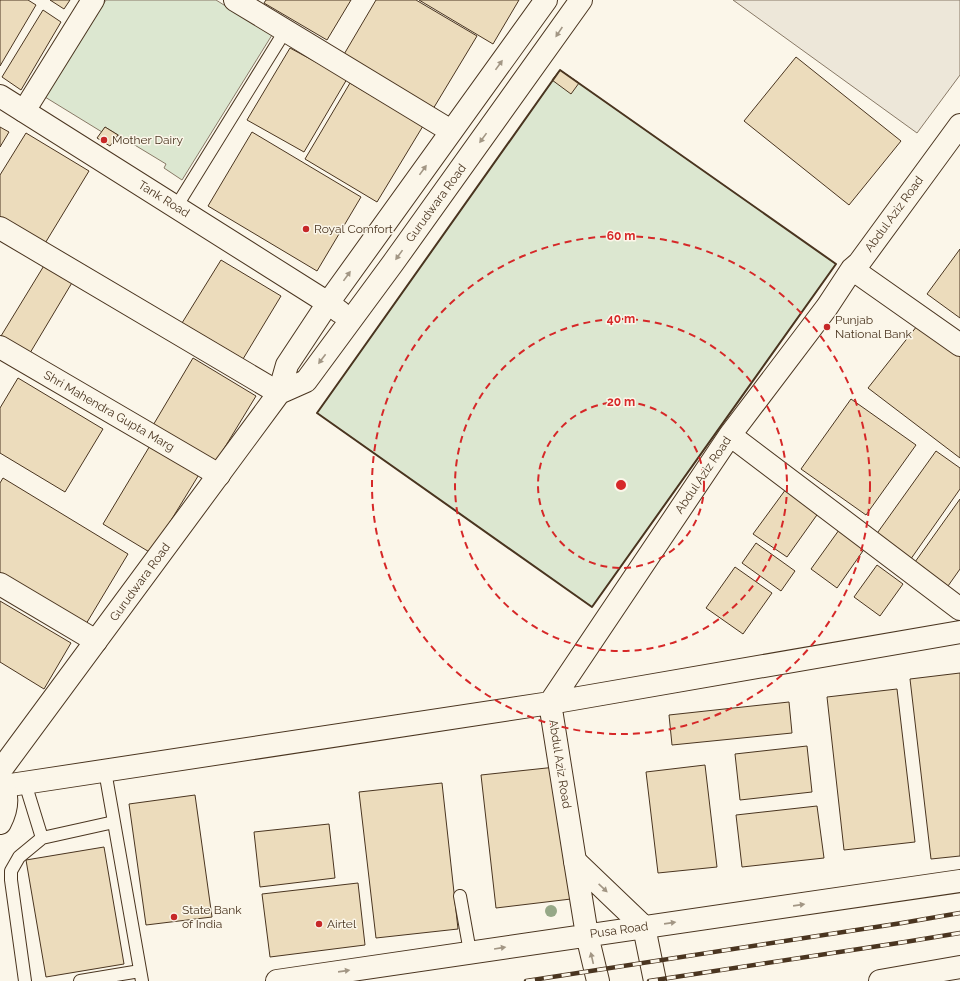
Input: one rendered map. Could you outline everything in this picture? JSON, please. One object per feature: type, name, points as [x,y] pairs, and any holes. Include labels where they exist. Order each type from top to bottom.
[{"type":"street","points":[[24,111],[93,0]]},
{"type":"street","points":[[235,0],[451,131]]},
{"type":"street","name":"Gurudwara Road","points":[[7,780],[96,641],[279,393],[287,365],[328,303],[546,0]]},
{"type":"street","name":"Gurudwara Road","points":[[279,393],[306,380],[393,263],[581,0]]},
{"type":"street","name":"Tank Road","points":[[0,96],[328,303],[351,320]]},
{"type":"street","name":"Abdul Aziz Road","points":[[598,981],[587,935],[550,703],[730,435],[960,125]]},
{"type":"street","points":[[0,228],[279,393]]},
{"type":"street","points":[[852,269],[960,345]]},
{"type":"street","name":"Shri Mahendra Gupta Marg","points":[[0,346],[219,475]]},
{"type":"street","points":[[730,435],[960,609]]},
{"type":"street","points":[[0,584],[96,641]]},
{"type":"street","points":[[0,823],[5,813],[7,780],[105,771],[550,703],[960,632]]},
{"type":"street","points":[[575,861],[644,927],[655,981]]},
{"type":"street","name":"Pusa Road","points":[[277,981],[960,882]]},
{"type":"street","points":[[880,981],[960,967]]},
{"type":"lane","points":[[176,207],[286,31]]},
{"type":"lane","points":[[80,981],[141,976],[105,771]]},
{"type":"lane","points":[[7,780],[42,838]]},
{"type":"lane","points":[[25,981],[11,871],[19,857],[42,838],[114,822]]},
{"type":"lane","points":[[460,896],[470,952]]},
{"type":"green space","points":[[106,0],[216,0],[272,35],[182,180],[164,168],[166,164],[105,127],[102,132],[45,97]]},
{"type":"green space","points":[[560,70],[836,264],[592,607],[317,413]]},
{"type":"shaded area","points":[[733,0],[960,0],[960,75],[917,133]]},
{"type":"building","points":[[0,0],[28,0],[36,5],[0,66]]},
{"type":"building","points":[[50,0],[70,0],[64,9]]},
{"type":"building","points":[[266,0],[351,0],[327,40],[264,3]]},
{"type":"building","points":[[376,0],[416,0],[477,36],[433,109],[343,56]]},
{"type":"building","points":[[419,0],[519,0],[493,44]]},
{"type":"building","points":[[43,10],[61,22],[21,90],[2,77]]},
{"type":"building","points":[[290,48],[347,79],[304,152],[247,120]]},
{"type":"building","points":[[796,57],[901,141],[849,205],[744,121]]},
{"type":"building","points":[[560,70],[579,83],[571,94],[552,80]]},
{"type":"building","points":[[350,83],[423,126],[377,202],[305,159]]},
{"type":"building","points":[[0,127],[9,132],[0,147]]},
{"type":"building","points":[[105,127],[118,135],[110,146],[97,138]]},
{"type":"building","points":[[252,132],[361,197],[317,271],[208,206]]},
{"type":"building","points":[[26,133],[89,171],[44,245],[0,218],[0,175]]},
{"type":"building","points":[[960,249],[960,318],[927,294]]},
{"type":"building","points":[[221,260],[281,296],[243,359],[182,323]]},
{"type":"building","points":[[45,264],[73,281],[30,353],[1,336]]},
{"type":"building","points":[[917,326],[960,356],[960,458],[868,388]]},
{"type":"building","points":[[193,358],[256,396],[214,465],[152,427]]},
{"type":"building","points":[[18,378],[103,429],[65,492],[0,453],[0,408]]},
{"type":"building","points":[[851,399],[916,445],[866,515],[801,469]]},
{"type":"building","points":[[154,439],[203,468],[151,553],[103,524]]},
{"type":"building","points":[[936,451],[960,468],[960,489],[908,563],[873,539]]},
{"type":"building","points":[[3,478],[128,554],[83,629],[0,579],[0,483]]},
{"type":"building","points":[[786,489],[819,512],[787,557],[753,534]]},
{"type":"building","points":[[960,499],[960,569],[948,586],[915,562]]},
{"type":"building","points":[[839,530],[865,548],[837,588],[811,569]]},
{"type":"building","points":[[756,543],[795,571],[781,591],[742,563]]},
{"type":"building","points":[[877,565],[903,584],[880,616],[854,597]]},
{"type":"building","points":[[735,567],[772,593],[743,634],[706,608]]},
{"type":"building","points":[[0,601],[71,643],[44,689],[0,662]]},
{"type":"building","points":[[960,673],[960,856],[931,859],[910,679]]},
{"type":"building","points":[[897,689],[915,842],[844,850],[827,697]]},
{"type":"building","points":[[789,702],[792,733],[672,745],[669,715]]},
{"type":"building","points":[[807,746],[812,792],[740,800],[735,754]]},
{"type":"building","points":[[705,765],[717,867],[658,873],[646,772]]},
{"type":"building","points":[[556,767],[571,899],[496,908],[481,775]]},
{"type":"building","points":[[442,783],[458,929],[376,938],[359,792]]},
{"type":"building","points":[[195,795],[212,917],[146,925],[129,804]]},
{"type":"building","points":[[817,806],[824,858],[742,867],[736,815]]},
{"type":"building","points":[[329,824],[335,878],[260,887],[254,832]]},
{"type":"building","points":[[104,847],[124,964],[46,977],[26,860]]},
{"type":"building","points":[[358,883],[365,945],[270,957],[262,894]]},
{"type":"railway","points":[[526,981],[960,913]]},
{"type":"railway","points":[[649,981],[960,933]]},
{"type":"wall","points":[[560,70],[836,264],[592,607],[317,413],[560,70]]},
{"type":"place","name":"Mother Dairy","points":[[104,140]]},
{"type":"place","name":"Royal Comfort","points":[[306,229]]},
{"type":"place","name":"Punjab National Bank","points":[[827,327]]},
{"type":"place","name":"State Bank of India","points":[[174,917]]},
{"type":"place","name":"Airtel","points":[[319,924]]}]
